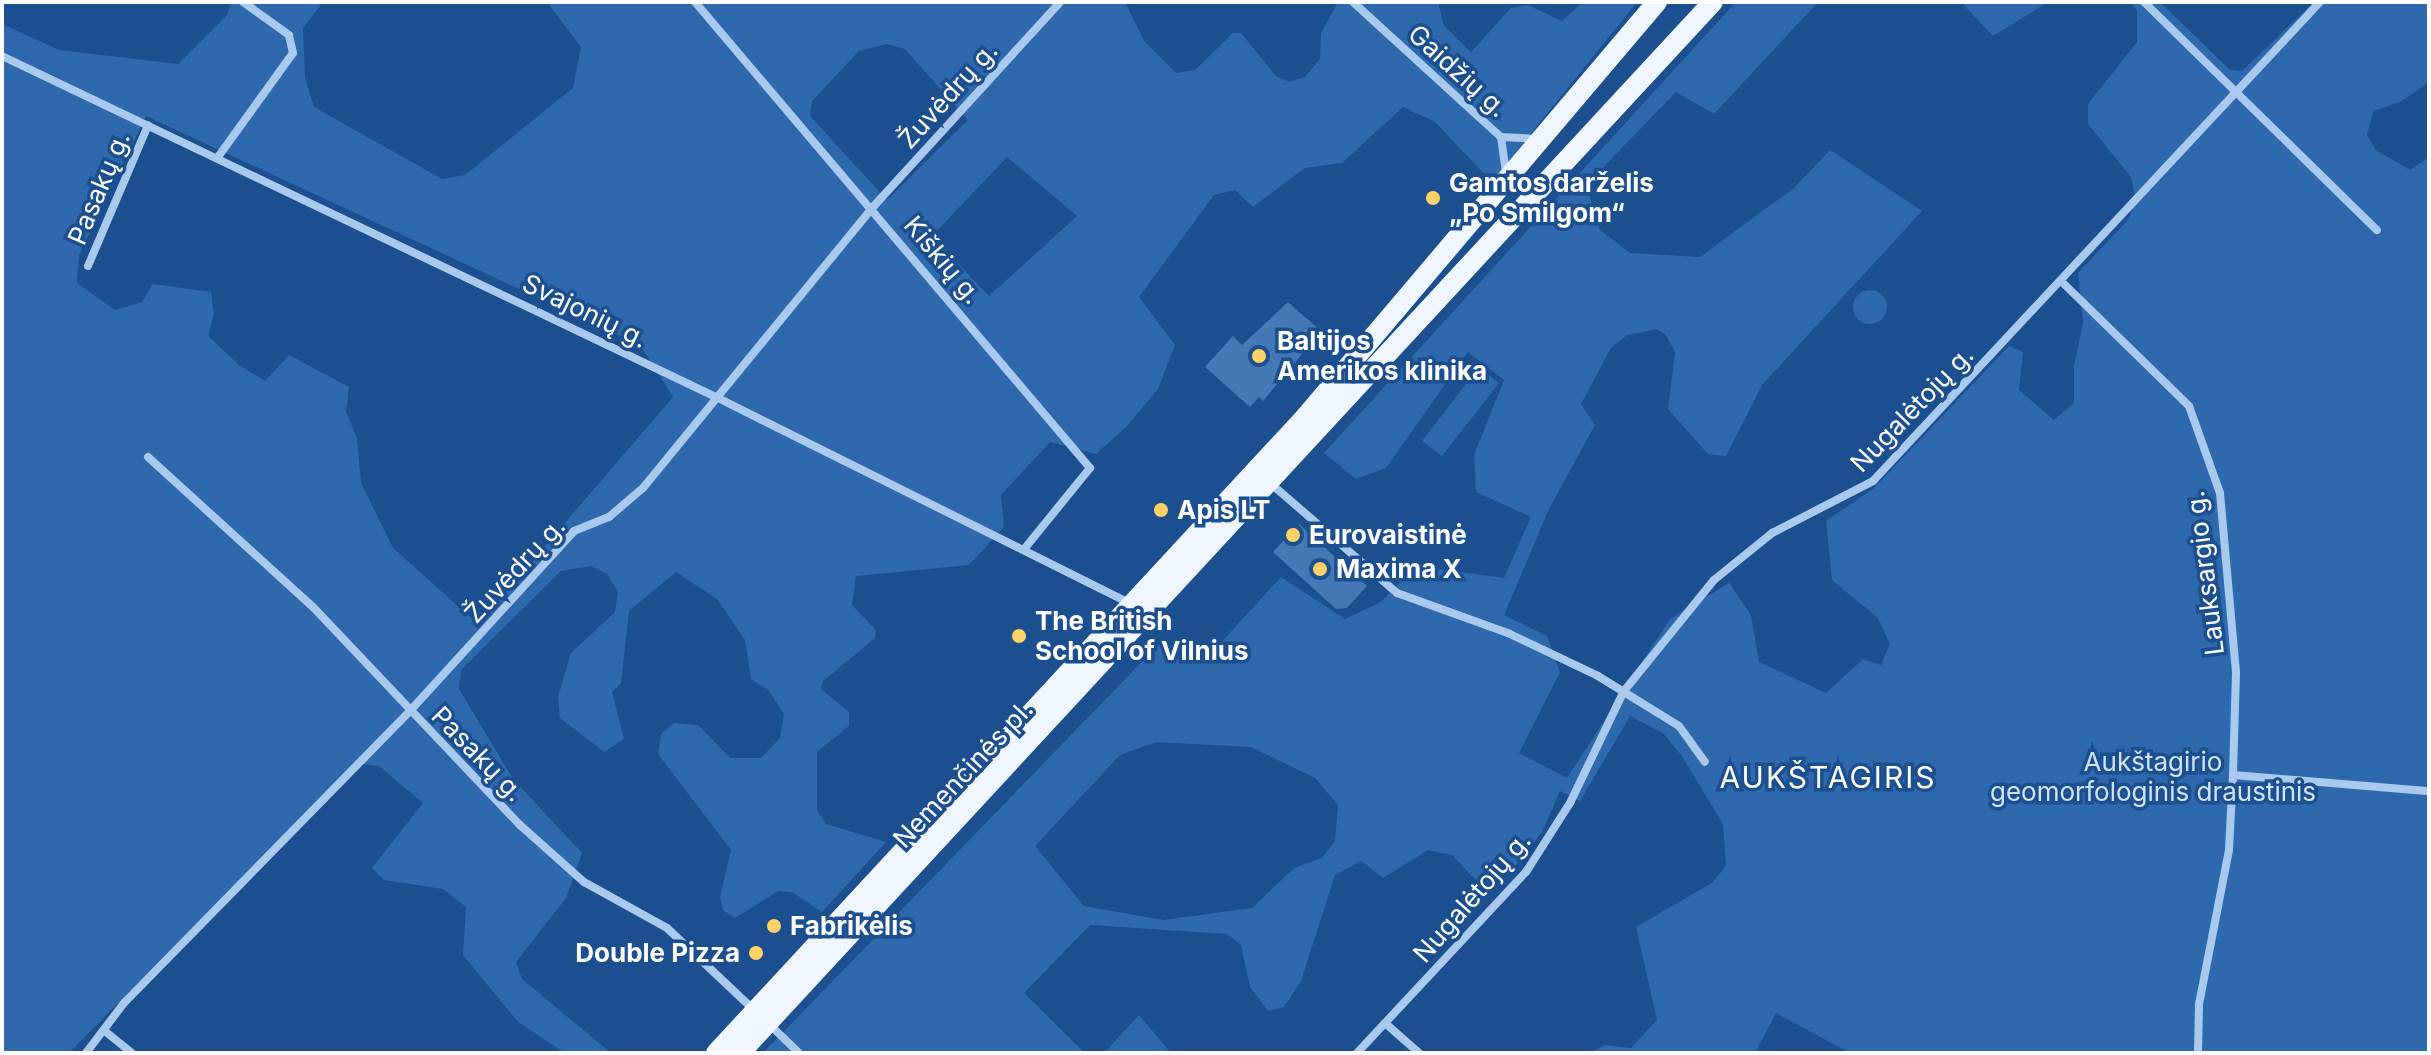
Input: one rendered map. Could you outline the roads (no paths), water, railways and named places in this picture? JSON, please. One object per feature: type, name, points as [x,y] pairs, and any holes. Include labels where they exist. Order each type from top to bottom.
[{"type":"main road","name":"Nemenčinės pl.","points":[[716,1053],[762,1018],[1139,610],[1657,2]]},
{"type":"main road","name":"Nemenčinės pl.","points":[[1139,610],[1269,481],[1713,2]]},
{"type":"main road","name":"Nemenčinės pl.","points":[[740,1053],[762,1018]]},
{"type":"street","points":[[218,157],[293,53],[289,35],[243,2]]},
{"type":"street","name":"Kiškių g.","points":[[695,2],[873,207],[1090,468],[1025,548]]},
{"type":"street","name":"Žuvėdrų g.","points":[[86,1053],[106,1032],[124,1003],[409,712],[574,531],[609,517],[643,488],[873,207],[1060,2]]},
{"type":"street","name":"Gaidžių g.","points":[[1353,2],[1501,137]]},
{"type":"street","points":[[2144,2],[2377,230]]},
{"type":"street","name":"Nugalėtojų g.","points":[[1357,1053],[1544,847],[1624,691],[1739,555],[1873,481],[2061,281],[2235,88],[2320,2]]},
{"type":"street","name":"Svajonių g.","points":[[2,56],[718,398],[1025,548],[1139,610]]},
{"type":"street","name":"Pasakų g.","points":[[88,266],[148,125]]},
{"type":"street","points":[[1506,180],[1501,137],[1543,136]]},
{"type":"street","name":"Lauksargio g.","points":[[2061,281],[2189,406],[2220,493],[2236,673],[2233,775],[2229,850],[2199,1005],[2198,1053]]},
{"type":"street","name":"Pasakų g.","points":[[148,457],[313,607],[409,712],[578,877],[667,928],[799,1053]]},
{"type":"street","points":[[1269,481],[1397,593],[1510,634],[1624,691],[1679,726],[1705,762]]},
{"type":"street","points":[[2233,775],[2429,791]]},
{"type":"street","points":[[1385,1023],[1419,1053]]},
{"type":"street","points":[[106,1032],[132,1053]]},
{"type":"place","name":"Gamtos darželis „Po Smilgom“","points":[[1433,198]]},
{"type":"place","name":"Baltijos Amerikos klinika","points":[[1259,356]]},
{"type":"place","name":"Apis LT","points":[[1161,510]]},
{"type":"place","name":"Eurovaistinė","points":[[1293,535]]},
{"type":"place","name":"Maxima X","points":[[1320,569]]},
{"type":"place","name":"The British School of Vilnius","points":[[1019,636]]},
{"type":"place","name":"Fabrikėlis","points":[[774,926]]},
{"type":"place","name":"Double Pizza","points":[[756,953]]},
{"type":"district","name":"AUKŠTAGIRIS","points":[[1828,777]]},
{"type":"park label","name":"Aukštagirio geomorfologinis draustinis","points":[[2153,777]]}]
